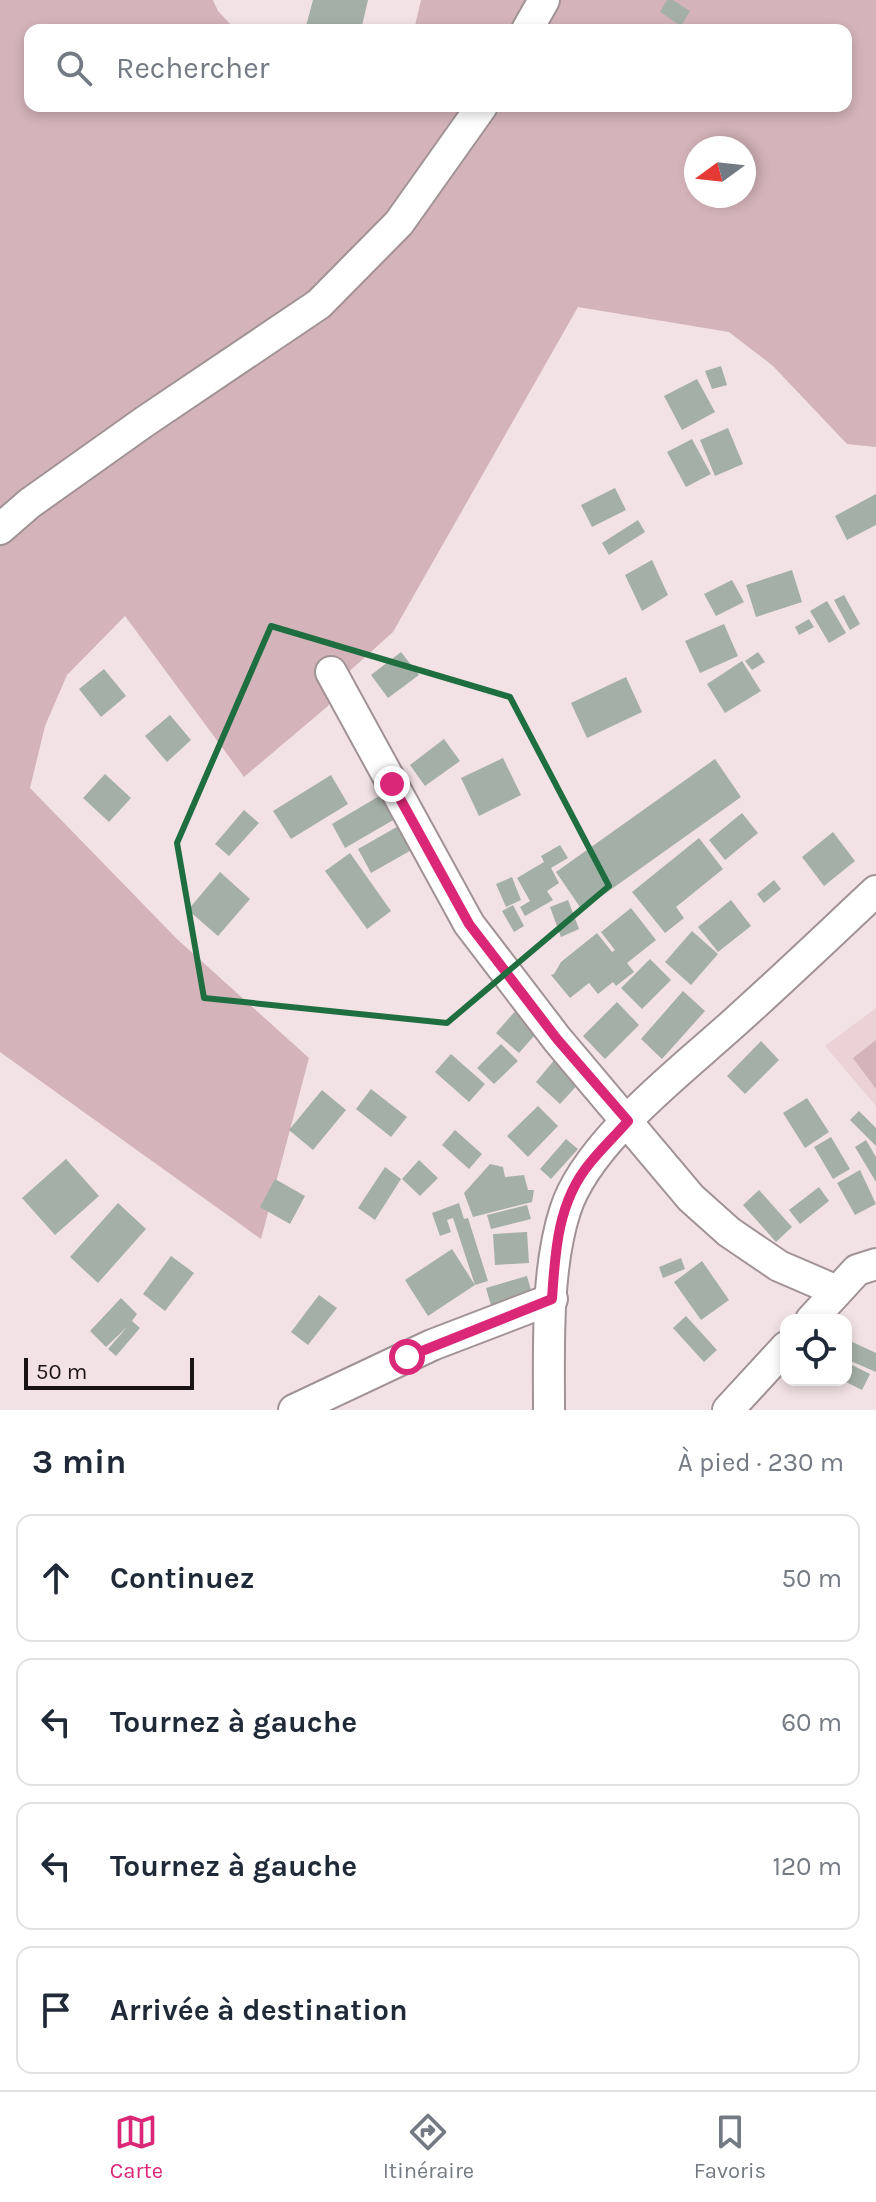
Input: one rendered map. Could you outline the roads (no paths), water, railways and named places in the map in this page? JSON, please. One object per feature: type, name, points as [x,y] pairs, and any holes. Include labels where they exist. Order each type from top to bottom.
[{"type":"street","points":[[530,24],[544,0]]},
{"type":"street","points":[[0,529],[30,503],[144,422],[319,304],[399,223],[478,112]]},
{"type":"street","points":[[331,672],[469,924],[557,1039],[691,1198],[729,1232],[779,1266],[837,1291]]},
{"type":"street","points":[[549,1410],[555,1249],[565,1209],[576,1182],[628,1121],[876,891]]},
{"type":"street","points":[[816,1314],[857,1270],[875,1263]]},
{"type":"street","points":[[294,1410],[432,1345],[552,1299]]},
{"type":"street","points":[[728,1410],[780,1354]]}]
